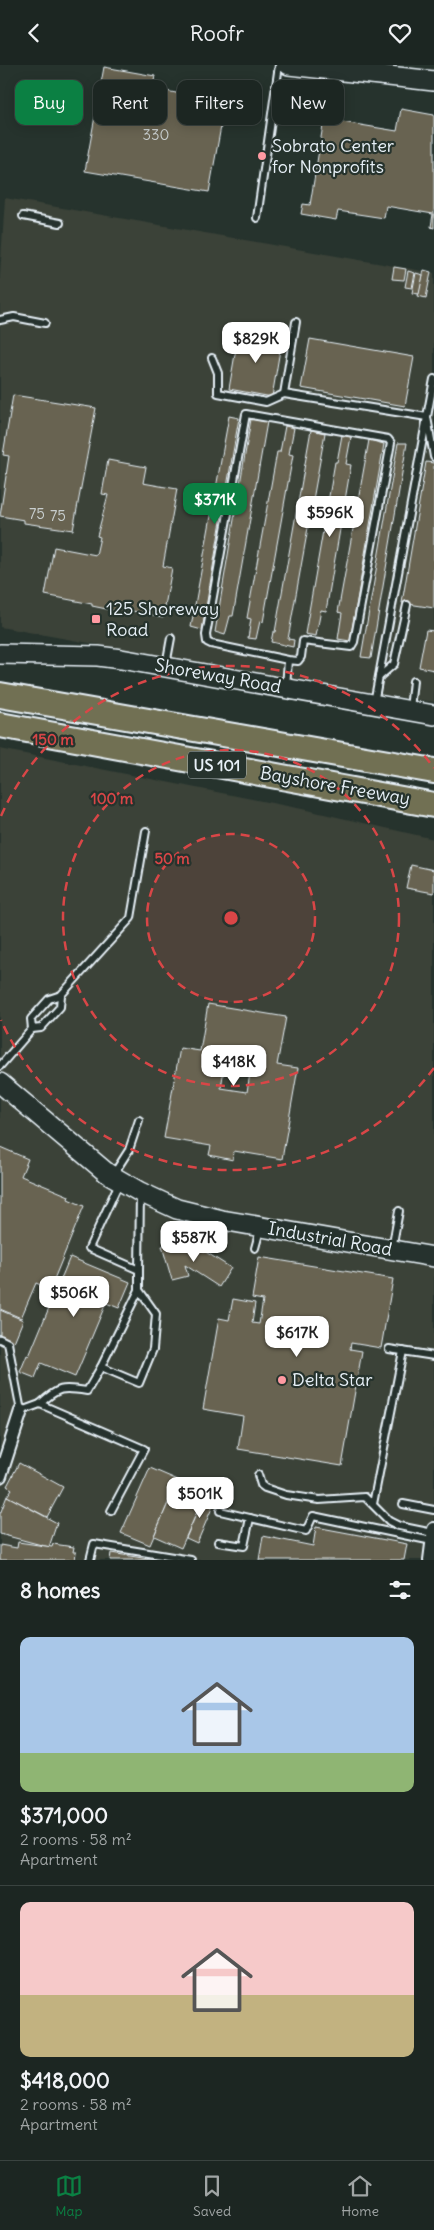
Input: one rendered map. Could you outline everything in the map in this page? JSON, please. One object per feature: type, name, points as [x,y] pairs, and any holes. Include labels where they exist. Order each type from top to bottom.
[{"type":"highway","name":"Bayshore Freeway","points":[[0,695],[434,771]]},
{"type":"highway","name":"Bayshore Freeway","points":[[0,725],[434,805]]},
{"type":"highway","points":[[292,747],[434,760]]},
{"type":"main road","points":[[289,65],[434,81]]},
{"type":"main road","name":"Shoreway Road","points":[[0,655],[98,656],[434,715]]},
{"type":"main road","name":"Industrial Road","points":[[0,1083],[116,1179],[140,1193],[177,1209],[260,1227],[434,1257]]},
{"type":"street","points":[[0,1476],[20,1411]]},
{"type":"street","points":[[430,1560],[433,1534]]},
{"type":"lane","points":[[257,218],[279,65]]},
{"type":"lane","points":[[23,216],[60,223]]},
{"type":"lane","points":[[0,320],[14,317],[45,323]]},
{"type":"lane","points":[[284,394],[296,322]]},
{"type":"lane","points":[[212,358],[218,373],[218,393],[266,401],[284,394],[428,417]]},
{"type":"lane","points":[[374,704],[434,379]]},
{"type":"lane","points":[[246,414],[388,439],[391,443],[354,642],[351,647],[303,641],[301,657],[298,661],[288,660],[211,644],[207,641],[206,635],[246,414]]},
{"type":"lane","points":[[428,417],[434,460]]},
{"type":"lane","points":[[378,678],[394,664],[407,605]]},
{"type":"lane","points":[[166,667],[171,638]]},
{"type":"lane","points":[[286,688],[288,660]]},
{"type":"lane","points":[[410,710],[413,681]]},
{"type":"lane","points":[[32,1029],[31,1019],[49,999],[61,995],[131,918],[146,831]]},
{"type":"lane","points":[[0,1066],[32,1029],[41,1028],[60,1007],[61,995]]},
{"type":"lane","points":[[139,1120],[129,1150],[89,1248],[139,1270]]},
{"type":"lane","points":[[0,1339],[8,1343],[20,1411],[40,1405],[54,1391],[66,1387],[86,1391],[101,1367],[139,1290],[140,1193]]},
{"type":"lane","points":[[392,1249],[399,1211]]},
{"type":"lane","points":[[255,1248],[260,1227]]},
{"type":"lane","points":[[101,1367],[139,1383],[153,1349],[156,1314],[139,1290]]},
{"type":"lane","points":[[389,1349],[434,1356]]},
{"type":"lane","points":[[373,1504],[402,1351]]},
{"type":"lane","points":[[40,1405],[144,1449],[111,1511]]},
{"type":"lane","points":[[258,1475],[261,1485],[265,1488],[286,1495],[319,1500],[365,1497],[389,1521],[399,1526],[433,1534]]},
{"type":"lane","points":[[403,1504],[434,1510]]},
{"type":"lane","points":[[220,1511],[306,1531],[313,1517],[433,1534]]},
{"type":"lane","points":[[218,1542],[244,1545],[250,1518]]},
{"type":"lane","points":[[90,1560],[94,1544],[191,1560]]},
{"type":"shaded area","points":[[5,198],[434,273],[434,702],[368,693],[0,627],[0,275]]},
{"type":"shaded area","points":[[0,749],[302,809],[434,839],[434,1560],[0,1560]]},
{"type":"building","points":[[104,67],[155,76],[154,80],[102,80]]},
{"type":"building","points":[[167,91],[177,93],[177,125],[221,125],[209,192],[85,171],[93,125],[167,125]]},
{"type":"building","points":[[401,109],[434,115],[434,228],[431,227],[433,214],[386,206],[384,218],[338,211],[336,220],[301,214],[303,204],[310,205],[323,125],[344,125],[344,122],[397,131]]},
{"type":"building","points":[[394,267],[406,269],[404,280],[392,279]]},
{"type":"building","points":[[424,270],[431,272],[426,298],[418,296]]},
{"type":"building","points":[[408,271],[415,273],[412,288],[405,287]]},
{"type":"building","points":[[416,273],[423,275],[419,294],[412,293]]},
{"type":"building","points":[[239,331],[282,338],[272,397],[229,389]]},
{"type":"building","points":[[310,339],[414,357],[405,406],[301,388]]},
{"type":"building","points":[[13,395],[96,408],[73,530],[24,523],[24,520],[0,516],[9,456],[3,455]]},
{"type":"building","points":[[229,416],[239,418],[202,630],[191,627]]},
{"type":"building","points":[[251,419],[267,422],[233,616],[230,616],[225,635],[215,632]]},
{"type":"building","points":[[285,426],[294,428],[289,454],[293,455],[263,622],[260,621],[256,639],[248,638],[251,619],[247,618],[277,452],[280,452]]},
{"type":"building","points":[[311,430],[325,433],[288,639],[294,640],[293,647],[271,642],[273,632],[275,632]]},
{"type":"building","points":[[342,435],[351,437],[346,464],[351,465],[326,611],[321,610],[316,636],[305,634],[335,462],[337,462]]},
{"type":"building","points":[[369,440],[384,444],[350,641],[338,639],[342,613],[338,612]]},
{"type":"building","points":[[398,443],[407,443],[371,658],[361,657]]},
{"type":"building","points":[[108,460],[146,467],[143,483],[177,489],[163,566],[172,568],[163,617],[117,608],[116,611],[92,606],[92,604],[45,595],[54,547],[96,555],[100,537],[97,536],[108,495],[102,494]]},
{"type":"building","points":[[426,462],[434,463],[434,608],[402,603]]},
{"type":"building","points":[[426,630],[434,631],[434,670],[419,667]]},
{"type":"building","points":[[411,865],[434,870],[434,893],[406,888]]},
{"type":"building","points":[[208,1004],[286,1017],[277,1065],[298,1068],[282,1159],[234,1151],[233,1160],[209,1155],[211,1146],[164,1138],[180,1048],[200,1051]],"holes":[[[226,1056],[252,1061],[247,1092],[221,1088]]]},
{"type":"building","points":[[0,1147],[28,1159],[21,1176],[69,1196],[68,1199],[84,1206],[50,1289],[36,1283],[21,1318],[0,1309]]},
{"type":"building","points":[[190,1242],[231,1268],[219,1287],[185,1265],[188,1276],[172,1280],[162,1246],[177,1243],[179,1250],[186,1247]]},
{"type":"building","points":[[70,1257],[130,1282],[119,1308],[106,1303],[75,1377],[41,1363],[35,1378],[20,1372],[27,1355],[29,1356]]},
{"type":"building","name":"Delta Star","points":[[259,1257],[393,1279],[381,1348],[351,1343],[350,1349],[362,1351],[342,1466],[238,1449],[243,1416],[203,1409],[219,1318],[229,1320],[233,1299],[255,1303],[252,1323],[259,1324],[263,1300],[252,1298]]},
{"type":"building","points":[[0,1310],[23,1320],[14,1342],[0,1336]]},
{"type":"building","points":[[19,1463],[63,1487],[47,1517],[7,1496],[12,1489],[7,1486]]},
{"type":"building","points":[[150,1468],[178,1480],[150,1545],[121,1533]]},
{"type":"building","points":[[178,1480],[206,1492],[181,1548],[154,1536]]},
{"type":"building","points":[[7,1496],[57,1523],[49,1547],[0,1534],[0,1514]]},
{"type":"building","points":[[204,1496],[215,1501],[197,1543],[186,1538]]},
{"type":"building","points":[[316,1527],[407,1544],[404,1560],[259,1560],[263,1536],[313,1546]]},
{"type":"building","points":[[18,1542],[52,1547],[53,1544],[74,1547],[73,1552],[76,1552],[75,1560],[0,1560],[0,1545],[17,1548]]},
{"type":"building","points":[[111,1553],[155,1560],[110,1560]]},
{"type":"place","name":"Sobrato Center for Nonprofits","points":[[262,156]]},
{"type":"place","name":"125 Shoreway Road","points":[[96,619]]},
{"type":"place","name":"Delta Star","points":[[282,1380]]}]
